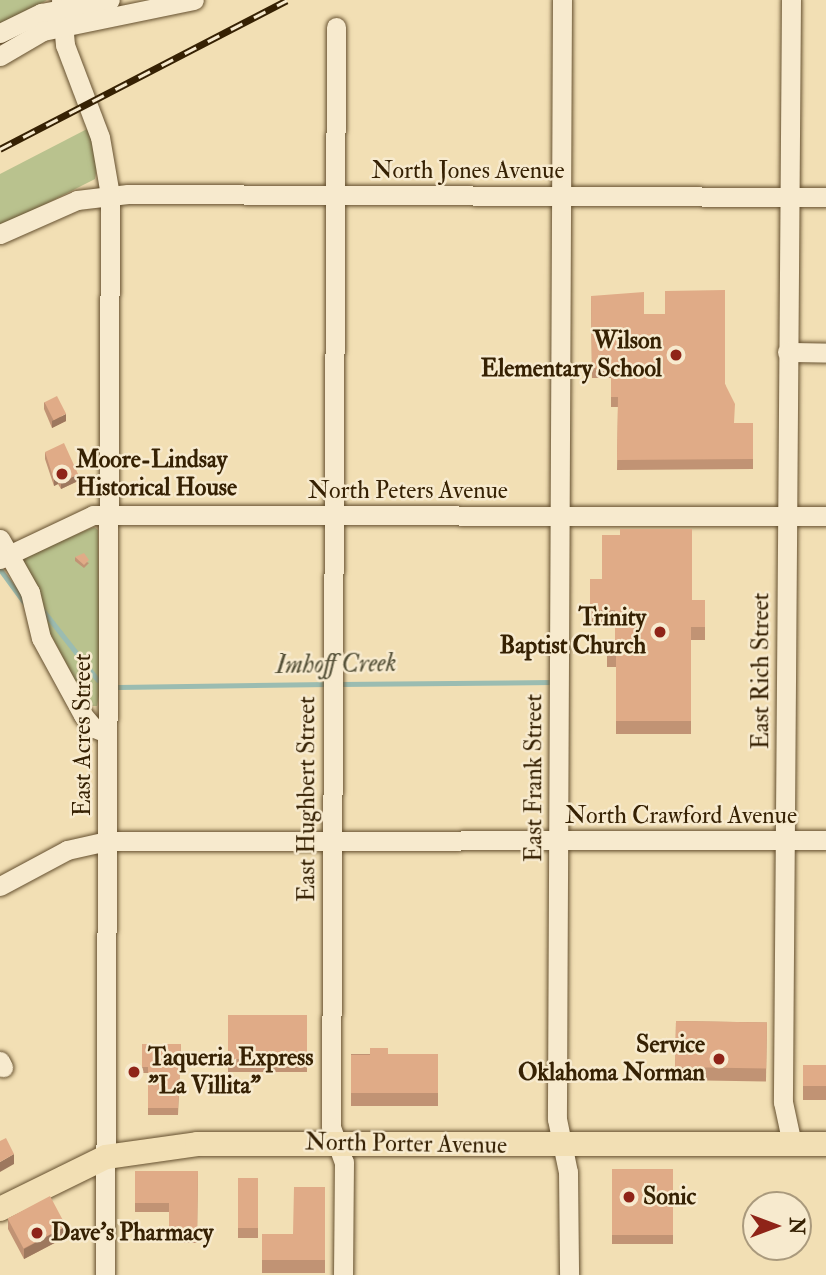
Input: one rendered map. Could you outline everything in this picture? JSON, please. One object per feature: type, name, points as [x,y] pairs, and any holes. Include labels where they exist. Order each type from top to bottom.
[{"type":"main road","name":"North Porter Avenue","points":[[0,1209],[106,1157],[208,1143],[826,1144]]},
{"type":"street","points":[[0,56],[61,12],[110,0]]},
{"type":"street","points":[[0,33],[41,13],[194,0]]},
{"type":"street","name":"East Frank Street","points":[[562,0],[557,1119],[568,1172],[569,1275]]},
{"type":"street","name":"East Rich Street","points":[[790,0],[783,1102],[792,1144]]},
{"type":"street","name":"East Acres Street","points":[[61,12],[73,69],[100,137],[110,195],[105,1275]]},
{"type":"street","name":"East Hughbert Street","points":[[336,27],[331,1127],[344,1161],[343,1275]]},
{"type":"street","name":"North Jones Avenue","points":[[0,234],[77,200],[110,195],[826,197]]},
{"type":"street","points":[[787,352],[826,353]]},
{"type":"street","name":"North Peters Avenue","points":[[2,553],[80,519],[108,515],[826,516]]},
{"type":"street","points":[[2,553],[30,592],[37,623],[83,715],[94,728],[107,733]]},
{"type":"street","name":"North Crawford Avenue","points":[[0,886],[67,850],[107,841],[826,840]]},
{"type":"green space","points":[[0,0],[47,0],[0,28]]},
{"type":"green space","points":[[89,128],[97,167],[95,179],[0,227],[0,174]]},
{"type":"green space","points":[[94,527],[98,530],[100,690],[97,706],[89,706],[41,616],[23,562],[25,556]]},
{"type":"building","points":[[725,290],[725,384],[735,404],[734,423],[753,423],[753,459],[617,460],[618,397],[611,397],[611,368],[592,368],[591,296],[644,292],[644,314],[665,314],[665,291]]},
{"type":"building","points":[[57,396],[66,414],[54,420],[45,402]]},
{"type":"building","name":"Moore-Lindsay Historical House","points":[[64,443],[78,474],[61,483],[58,477],[54,480],[45,452]]},
{"type":"building","name":"Trinity Baptist Church","points":[[620,529],[692,529],[692,600],[705,600],[705,627],[691,627],[691,721],[616,721],[616,654],[607,654],[607,643],[615,643],[615,610],[590,610],[590,579],[602,579],[602,535],[620,535]]},
{"type":"building","points":[[84,553],[89,560],[84,565],[75,557]]},
{"type":"building","points":[[228,1015],[307,1015],[307,1059],[228,1059]]},
{"type":"building","points":[[676,1021],[767,1023],[766,1069],[675,1067]]},
{"type":"building","points":[[142,1044],[181,1044],[178,1108],[148,1108],[148,1067],[142,1067]]},
{"type":"building","points":[[370,1048],[388,1048],[388,1054],[438,1054],[438,1093],[351,1093],[351,1055],[370,1055]]},
{"type":"building","points":[[803,1065],[826,1065],[826,1086],[803,1086]]},
{"type":"building","points":[[6,1138],[14,1154],[0,1162],[0,1141]]},
{"type":"building","points":[[612,1169],[673,1169],[673,1235],[612,1235]]},
{"type":"building","points":[[135,1171],[198,1171],[197,1233],[169,1233],[169,1203],[135,1203]]},
{"type":"building","points":[[238,1178],[258,1178],[258,1228],[238,1228]]},
{"type":"building","points":[[294,1187],[325,1187],[325,1260],[262,1260],[262,1234],[293,1234]]},
{"type":"building","name":"Dave's Pharmacy","points":[[50,1196],[66,1226],[24,1249],[8,1219]]},
{"type":"waterway","name":"Imhoff Creek","points":[[0,569],[25,603]]},
{"type":"waterway","name":"Imhoff Creek","points":[[42,609],[98,680]]},
{"type":"waterway","name":"Imhoff Creek","points":[[339,684],[554,682]]},
{"type":"waterway","name":"Imhoff Creek","points":[[118,687],[327,684]]},
{"type":"railway","points":[[0,149],[287,0]]},
{"type":"place","name":"Wilson Elementary School","points":[[676,355]]},
{"type":"place","name":"Moore-Lindsay Historical House","points":[[62,474]]},
{"type":"place","name":"Trinity Baptist Church","points":[[660,632]]},
{"type":"place","name":"Service Oklahoma Norman","points":[[719,1059]]},
{"type":"place","name":"Taqueria Express \"La Villita\"","points":[[134,1072]]},
{"type":"place","name":"Sonic","points":[[629,1197]]},
{"type":"place","name":"Dave's Pharmacy","points":[[37,1233]]}]
